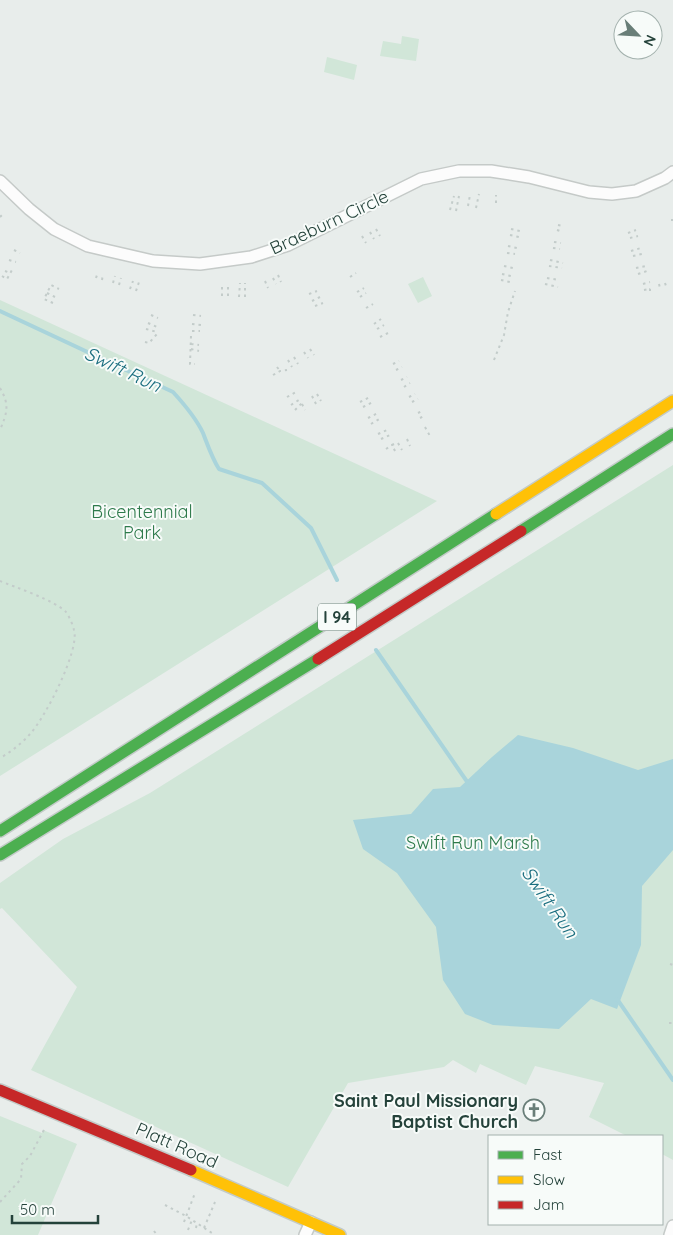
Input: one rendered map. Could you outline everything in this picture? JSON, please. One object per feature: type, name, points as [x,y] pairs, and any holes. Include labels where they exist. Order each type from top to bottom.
[{"type":"main road","name":"I 94","points":[[0,831],[673,402]]},
{"type":"main road","name":"I 94","points":[[0,855],[427,592],[673,434]]},
{"type":"main road","name":"Platt Road","points":[[0,1090],[128,1142],[311,1222],[326,1232],[340,1235]]},
{"type":"street","name":"Braeburn Circle","points":[[0,180],[29,209],[54,229],[88,246],[153,261],[200,264],[251,257],[288,245],[421,179],[459,171],[491,170],[589,192],[612,194],[636,191],[665,178],[673,172]]},
{"type":"street","points":[[305,1235],[311,1222]]},
{"type":"street","points":[[670,1235],[673,1226]]},
{"type":"path","points":[[476,208],[479,194]]},
{"type":"path","points":[[468,206],[470,195]]},
{"type":"path","points":[[496,195],[496,202]]},
{"type":"path","points":[[450,210],[454,196]]},
{"type":"path","points":[[456,211],[459,196]]},
{"type":"path","points":[[558,225],[564,226]]},
{"type":"path","points":[[376,229],[380,236]]},
{"type":"path","points":[[511,229],[520,231]]},
{"type":"path","points":[[557,230],[563,232]]},
{"type":"path","points":[[628,233],[636,230]]},
{"type":"path","points":[[370,232],[374,239]]},
{"type":"path","points":[[510,235],[519,237]]},
{"type":"path","points":[[362,236],[366,244]]},
{"type":"path","points":[[630,238],[638,236]]},
{"type":"path","points":[[554,242],[561,243]]},
{"type":"path","points":[[508,246],[517,248]]},
{"type":"path","points":[[553,248],[560,249]]},
{"type":"path","points":[[631,250],[641,248]]},
{"type":"path","points":[[14,250],[20,253]]},
{"type":"path","points":[[507,253],[515,254]]},
{"type":"path","points":[[633,256],[642,254]]},
{"type":"path","points":[[10,260],[16,262]]},
{"type":"path","points":[[550,260],[563,262]]},
{"type":"path","points":[[504,266],[513,268]]},
{"type":"path","points":[[549,266],[562,268]]},
{"type":"path","points":[[636,268],[646,266]]},
{"type":"path","points":[[2,276],[7,278],[11,272],[5,271]]},
{"type":"path","points":[[638,274],[647,271]]},
{"type":"path","points":[[96,278],[98,272]]},
{"type":"path","points":[[350,277],[356,273]]},
{"type":"path","points":[[102,280],[103,274]]},
{"type":"path","points":[[502,274],[511,276]]},
{"type":"path","points":[[278,275],[281,282]]},
{"type":"path","points":[[113,283],[115,276]]},
{"type":"path","points":[[119,285],[122,278]]},
{"type":"path","points":[[272,278],[276,284]]},
{"type":"path","points":[[547,278],[559,280]]},
{"type":"path","points":[[501,280],[510,282]]},
{"type":"path","points":[[130,289],[133,281]]},
{"type":"path","points":[[265,281],[268,288]]},
{"type":"path","points":[[136,291],[139,282]]},
{"type":"path","points":[[643,284],[650,282]]},
{"type":"path","points":[[665,282],[666,286]]},
{"type":"path","points":[[239,297],[240,283]]},
{"type":"path","points":[[245,283],[245,297]]},
{"type":"path","points":[[228,284],[228,296]]},
{"type":"path","points":[[545,284],[558,287]]},
{"type":"path","points":[[659,284],[660,288]]},
{"type":"path","points":[[53,303],[44,299],[51,285],[59,289]]},
{"type":"path","points":[[222,285],[222,296]]},
{"type":"path","points":[[357,292],[364,288]]},
{"type":"path","points":[[644,290],[651,289]]},
{"type":"path","points":[[309,294],[317,291]]},
{"type":"path","points":[[494,360],[504,335],[508,312],[515,292]]},
{"type":"path","points":[[47,293],[55,297]]},
{"type":"path","points":[[360,296],[366,293]]},
{"type":"path","points":[[312,301],[320,297]]},
{"type":"path","points":[[315,306],[323,302]]},
{"type":"path","points":[[366,308],[373,304]]},
{"type":"path","points":[[151,315],[158,318]]},
{"type":"path","points":[[193,315],[201,316]]},
{"type":"path","points":[[374,324],[381,319]]},
{"type":"path","points":[[148,323],[157,327]]},
{"type":"path","points":[[192,324],[200,325]]},
{"type":"path","points":[[377,329],[384,325]]},
{"type":"path","points":[[145,342],[149,343],[156,333],[146,329]]},
{"type":"path","points":[[192,331],[200,331]]},
{"type":"path","points":[[380,337],[388,333]]},
{"type":"path","points":[[191,336],[190,364],[195,364]]},
{"type":"path","points":[[191,344],[200,345]]},
{"type":"path","points":[[310,348],[314,355]]},
{"type":"path","points":[[191,349],[199,351]]},
{"type":"path","points":[[304,352],[308,358]]},
{"type":"path","points":[[294,357],[298,364]]},
{"type":"path","points":[[288,360],[292,367]]},
{"type":"path","points":[[393,364],[399,361]]},
{"type":"path","points":[[277,366],[280,371]]},
{"type":"path","points":[[396,370],[402,367]]},
{"type":"path","points":[[272,369],[274,374],[287,370]]},
{"type":"path","points":[[401,380],[407,377]]},
{"type":"path","points":[[404,386],[410,382]]},
{"type":"path","points":[[0,388],[7,400],[6,416],[0,430]]},
{"type":"path","points":[[287,397],[296,392]]},
{"type":"path","points":[[317,394],[321,401]]},
{"type":"path","points":[[409,396],[416,394]]},
{"type":"path","points":[[312,396],[316,404]]},
{"type":"path","points":[[360,402],[370,397]]},
{"type":"path","points":[[412,402],[418,398]]},
{"type":"path","points":[[292,405],[303,399],[298,409],[294,410]]},
{"type":"path","points":[[362,407],[373,402]]},
{"type":"path","points":[[302,404],[306,410]]},
{"type":"path","points":[[298,409],[300,413]]},
{"type":"path","points":[[418,413],[422,411]]},
{"type":"path","points":[[368,418],[378,413]]},
{"type":"path","points":[[420,418],[424,416]]},
{"type":"path","points":[[371,424],[381,418]]},
{"type":"path","points":[[430,427],[425,428],[429,435],[432,432]]},
{"type":"path","points":[[378,434],[387,430]]},
{"type":"path","points":[[381,439],[390,435]]},
{"type":"path","points":[[407,439],[410,446]]},
{"type":"path","points":[[398,443],[402,450]]},
{"type":"path","points":[[386,449],[393,444],[396,453]]},
{"type":"path","points":[[0,581],[48,602],[65,612],[74,630],[73,650],[56,692],[31,733],[0,758]]},
{"type":"path","points":[[668,1023],[673,1023]]},
{"type":"path","points":[[0,1202],[21,1179],[22,1164],[30,1156],[45,1128]]},
{"type":"path","points":[[184,1222],[195,1193]]},
{"type":"path","points":[[204,1228],[215,1202]]},
{"type":"path","points":[[166,1206],[186,1216],[215,1235]]},
{"type":"path","points":[[188,1230],[192,1220]]},
{"type":"path","points":[[196,1228],[197,1223]]},
{"type":"path","points":[[154,1231],[157,1235]]},
{"type":"green space","points":[[402,36],[419,39],[416,61],[380,56],[383,41],[401,44]]},
{"type":"green space","points":[[327,57],[357,65],[354,80],[324,72]]},
{"type":"green space","points":[[423,277],[432,296],[418,303],[408,284]]},
{"type":"green space","name":"Bicentennial Park","points":[[0,300],[437,501],[0,776]]},
{"type":"green space","name":"Swift Run Marsh","points":[[673,465],[673,1160],[663,1155],[663,1135],[625,1135],[589,1117],[604,1083],[535,1066],[526,1085],[480,1064],[476,1073],[453,1060],[444,1067],[348,1083],[288,1187],[31,1070],[77,987],[2,908],[0,909],[0,883],[63,839],[150,793]]},
{"type":"green space","points":[[0,1116],[42,1133],[43,1130],[77,1144],[38,1235],[0,1235]]},
{"type":"water","points":[[518,735],[573,748],[638,770],[673,759],[673,850],[642,886],[641,945],[617,1009],[591,999],[559,1029],[493,1025],[465,1014],[443,980],[436,927],[397,873],[363,849],[353,820],[411,814],[433,789],[460,787]]},
{"type":"waterway","name":"Swift Run","points":[[0,311],[173,392],[197,422],[219,469],[262,483],[311,528],[337,580]]},
{"type":"waterway","name":"Swift Run","points":[[376,650],[468,783]]},
{"type":"waterway","name":"Swift Run","points":[[617,999],[673,1080]]},
{"type":"traffic: fast","points":[[521,531],[673,434]]},
{"type":"traffic: fast","points":[[0,831],[496,514]]},
{"type":"traffic: fast","points":[[0,855],[318,659]]},
{"type":"traffic: slow","points":[[496,514],[673,401]]},
{"type":"traffic: slow","points":[[191,1170],[340,1235]]},
{"type":"traffic: jam","points":[[318,659],[521,531]]},
{"type":"traffic: jam","points":[[0,1090],[191,1170]]},
{"type":"place","name":"Saint Paul Missionary Baptist Church","points":[[534,1110]]}]
